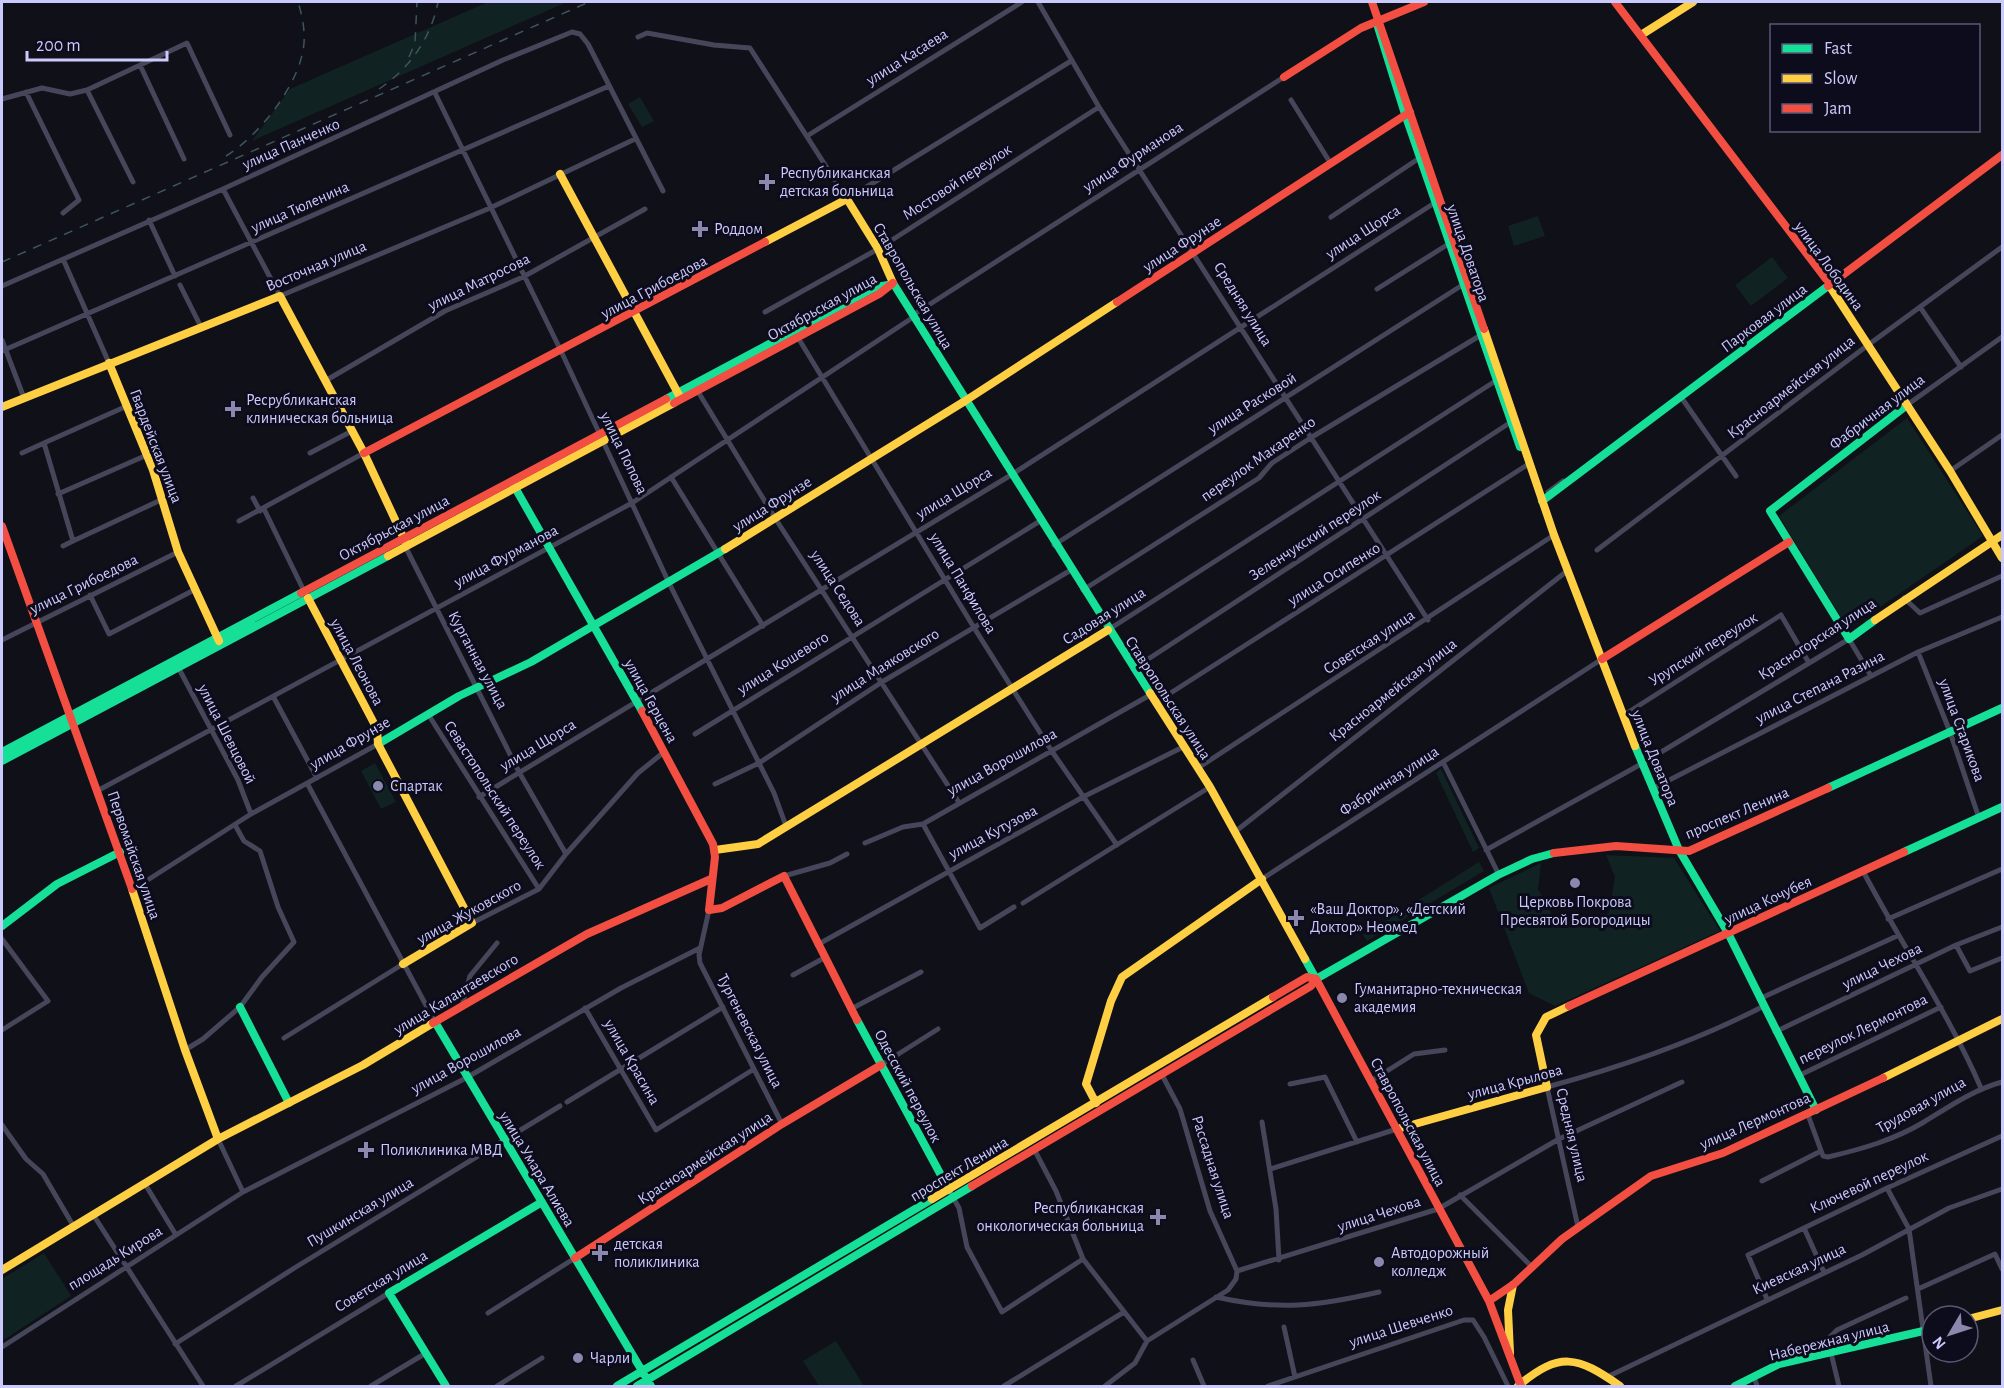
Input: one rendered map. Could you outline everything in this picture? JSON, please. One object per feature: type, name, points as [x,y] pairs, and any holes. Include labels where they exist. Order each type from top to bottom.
[{"type":"main road","name":"улица Доватора","points":[[1372,2],[1376,11],[1377,23],[1554,535],[1652,789],[1679,850],[1728,933],[1760,1003],[1816,1110]]},
{"type":"main road","points":[[1377,23],[1424,2]]},
{"type":"main road","points":[[1377,23],[1395,20],[1432,2]]},
{"type":"main road","name":"улица Лободина","points":[[1615,2],[1827,282],[1950,471],[2002,558]]},
{"type":"main road","points":[[1641,35],[1693,2]]},
{"type":"main road","name":"улица Фурманова","points":[[1284,77],[1377,23]]},
{"type":"main road","name":"улица Доватора","points":[[1408,113],[1421,158],[1511,422],[1542,499]]},
{"type":"main road","name":"улица Фрунзе","points":[[378,744],[428,714],[500,679],[669,584],[965,401],[1408,113]]},
{"type":"main road","name":"Парковая улица","points":[[1542,499],[1681,397],[1827,282],[2002,155]]},
{"type":"main road","points":[[560,174],[592,238],[679,395]]},
{"type":"main road","name":"Ставропольская улица","points":[[848,199],[878,249],[893,284],[912,317],[1236,831],[1489,1301],[1510,1353],[1520,1386]]},
{"type":"main road","name":"улица Грибоедова","points":[[364,453],[848,199]]},
{"type":"main road","name":"Октябрьская улица","points":[[2,761],[218,640],[679,395],[879,294],[893,284]]},
{"type":"main road","name":"Восточная улица","points":[[2,407],[280,296]]},
{"type":"main road","name":"Курганная улица","points":[[280,296],[364,453],[405,542]]},
{"type":"main road","name":"Октябрьская улица","points":[[679,395],[697,390],[796,334]]},
{"type":"main road","name":"Гвардейская улица","points":[[109,363],[147,455],[163,499],[178,552],[218,640]]},
{"type":"main road","name":"Фабричная улица","points":[[1602,659],[1789,542],[1770,511],[1907,405]]},
{"type":"main road","name":"улица Герцена","points":[[513,484],[637,702],[715,850]]},
{"type":"main road","name":"Первомайская улица","points":[[2,526],[4,541],[37,623],[120,852],[185,1050],[218,1138]]},
{"type":"main road","name":"Красногорская улица","points":[[1849,639],[1904,598],[2002,535]]},
{"type":"main road","points":[[1789,542],[1849,639]]},
{"type":"main road","name":"улица Леонова","points":[[306,594],[377,729],[378,744],[472,923]]},
{"type":"main road","name":"Садовая улица","points":[[715,850],[758,844],[1108,630]]},
{"type":"main road","name":"Октябрьская улица","points":[[2,752],[178,667],[218,640]]},
{"type":"main road","name":"проспект Ленина","points":[[617,1386],[951,1194],[1034,1149],[1311,986],[1316,979],[1499,875],[1539,857],[1583,848],[1662,847],[1689,851],[2002,708]]},
{"type":"main road","name":"улица Кочубея","points":[[1546,1017],[2002,807]]},
{"type":"main road","points":[[715,850],[709,910],[722,908],[784,876]]},
{"type":"main road","points":[[2,926],[57,884],[120,852]]},
{"type":"main road","name":"Одесский переулок","points":[[784,876],[817,945],[951,1194]]},
{"type":"main road","name":"улица Калантаевского","points":[[218,1138],[363,1065],[587,934],[711,879]]},
{"type":"main road","name":"Фабричная улица","points":[[1096,1102],[1086,1084],[1111,1001],[1122,977],[1262,879]]},
{"type":"main road","name":"улица Жуковского","points":[[403,964],[472,923]]},
{"type":"main road","name":"проспект Ленина","points":[[637,1386],[649,1383],[1096,1102],[1307,977],[1316,979]]},
{"type":"main road","points":[[240,1007],[288,1103]]},
{"type":"main road","name":"Средняя улица","points":[[1546,1017],[1536,1035],[1547,1087]]},
{"type":"main road","name":"улица Лермонтова","points":[[1489,1301],[1514,1284],[1578,1227],[1651,1176],[1723,1153],[1808,1115],[2002,1019]]},
{"type":"main road","name":"улица Умара Алиева","points":[[435,1022],[466,1078],[649,1383]]},
{"type":"main road","name":"Красноармейская улица","points":[[575,1258],[782,1124],[881,1065]]},
{"type":"main road","name":"улица Крылова","points":[[1396,1129],[1547,1087]]},
{"type":"main road","points":[[2,1270],[94,1216],[218,1138]]},
{"type":"main road","name":"Советская улица","points":[[388,1293],[542,1202]]},
{"type":"main road","points":[[1510,1353],[1512,1337],[1507,1301],[1514,1284]]},
{"type":"main road","points":[[388,1293],[446,1386]]},
{"type":"main road","points":[[1980,1316],[2002,1310]]},
{"type":"main road","name":"Набережная улица","points":[[1735,1386],[1779,1364],[1920,1332]]},
{"type":"main road","points":[[1520,1386],[1542,1366],[1559,1360],[1584,1363],[1620,1386]]},
{"type":"street","name":"улица Касаева","points":[[807,136],[1022,2]]},
{"type":"street","name":"Средняя улица","points":[[1038,2],[1071,61],[1138,169],[1428,620]]},
{"type":"street","name":"улица Панченко","points":[[2,286],[223,189],[503,60],[572,32],[580,34],[588,44],[609,86]]},
{"type":"street","name":"Ставропольская улица","points":[[638,37],[647,33],[714,45],[750,48],[848,199]]},
{"type":"street","points":[[2,99],[42,88],[70,94],[87,90],[187,42],[230,135]]},
{"type":"street","name":"улица Грибоедова","points":[[848,199],[1071,61]]},
{"type":"street","points":[[140,65],[184,159]]},
{"type":"street","name":"улица Фурманова","points":[[97,791],[341,662],[633,503],[1138,169],[1284,77]]},
{"type":"street","points":[[609,86],[663,191]]},
{"type":"street","name":"улица Тюленина","points":[[3,350],[609,86]]},
{"type":"street","points":[[87,90],[133,183]]},
{"type":"street","points":[[26,92],[79,200],[63,213]]},
{"type":"street","name":"улица Попова","points":[[435,93],[561,351],[669,584],[759,763],[786,826]]},
{"type":"street","points":[[1291,100],[1331,164]]},
{"type":"street","name":"Мостовой переулок","points":[[765,312],[878,249],[1099,106]]},
{"type":"street","name":"Восточная улица","points":[[280,296],[490,208],[635,139]]},
{"type":"street","points":[[1331,217],[1421,158]]},
{"type":"street","name":"Курганная улица","points":[[223,189],[280,296]]},
{"type":"street","name":"улица Щорса","points":[[479,797],[1011,475],[1436,202]]},
{"type":"street","name":"улица Матросова","points":[[325,381],[445,310],[523,277],[645,209]]},
{"type":"street","points":[[149,220],[175,276]]},
{"type":"street","points":[[1377,289],[1450,243]]},
{"type":"street","name":"Красноармейская улица","points":[[1597,550],[1868,345],[2002,247]]},
{"type":"street","name":"Гвардейская улица","points":[[63,259],[109,363]]},
{"type":"street","name":"улица Расковой","points":[[1054,545],[1464,284]]},
{"type":"street","points":[[180,285],[201,327]]},
{"type":"street","points":[[1920,307],[1961,367]]},
{"type":"street","name":"улица Панфилова","points":[[796,334],[1051,750],[1118,845]]},
{"type":"street","name":"переулок Макаренко","points":[[1083,590],[1259,478],[1272,463],[1311,437],[1481,335]]},
{"type":"street","name":"Фабричная улица","points":[[1907,405],[2002,337]]},
{"type":"street","points":[[2,340],[3,350],[24,398]]},
{"type":"street","name":"Садовая улица","points":[[1108,630],[1497,380]]},
{"type":"street","name":"улица Седова","points":[[697,390],[776,518],[958,801]]},
{"type":"street","points":[[1681,397],[1736,476]]},
{"type":"street","points":[[22,453],[127,406]]},
{"type":"street","name":"Зеленчукский переулок","points":[[1133,669],[1363,521],[1511,422]]},
{"type":"street","points":[[310,453],[352,431]]},
{"type":"street","points":[[1950,471],[2002,435]]},
{"type":"street","points":[[44,443],[73,541]]},
{"type":"street","name":"улица Грибоедова","points":[[239,521],[364,453]]},
{"type":"street","points":[[58,494],[147,455]]},
{"type":"street","name":"улица Осипенко","points":[[1155,703],[1527,465]]},
{"type":"street","points":[[670,477],[763,626]]},
{"type":"street","points":[[1542,499],[1563,481]]},
{"type":"street","name":"улица Леонова","points":[[253,498],[262,510],[306,594]]},
{"type":"street","points":[[63,546],[163,499]]},
{"type":"street","name":"улица Кошевого","points":[[695,734],[1040,521]]},
{"type":"street","name":"Советская улица","points":[[1198,768],[1428,620],[1554,535]]},
{"type":"street","name":"Курганная улица","points":[[405,542],[436,609],[519,772],[566,854]]},
{"type":"street","name":"улица Грибоедова","points":[[2,640],[178,552]]},
{"type":"street","name":"улица Маяковского","points":[[715,784],[759,763],[882,682],[1071,570]]},
{"type":"street","name":"Красноармейская улица","points":[[1236,831],[1568,571]]},
{"type":"street","points":[[1904,598],[1920,613],[2002,576]]},
{"type":"street","points":[[90,596],[109,634],[196,589]]},
{"type":"street","name":"Урупский переулок","points":[[1624,715],[1781,615],[1809,663]]},
{"type":"street","name":"улица Степана Разина","points":[[1652,789],[1918,652],[2002,617]]},
{"type":"street","points":[[1849,639],[1871,676]]},
{"type":"street","name":"Красногорская улица","points":[[1643,763],[1849,639]]},
{"type":"street","name":"улица Старикова","points":[[1918,652],[1950,732],[1980,818]]},
{"type":"street","name":"Фабричная улица","points":[[1262,879],[1602,659]]},
{"type":"street","name":"улица Шевцовой","points":[[178,667],[238,780],[251,814]]},
{"type":"street","name":"улица Ворошилова","points":[[865,843],[903,827],[923,824],[958,801],[1150,695]]},
{"type":"street","points":[[274,698],[317,778]]},
{"type":"street","name":"Севастопольский переулок","points":[[428,714],[539,889]]},
{"type":"street","name":"улица Фрунзе","points":[[132,890],[251,814],[378,744]]},
{"type":"street","name":"улица Кутузова","points":[[817,945],[1083,797],[1183,747]]},
{"type":"street","name":"улица Жуковского","points":[[472,923],[539,889],[566,854],[638,773],[664,752]]},
{"type":"street","points":[[1443,762],[1499,875]]},
{"type":"street","points":[[1486,850],[1643,763]]},
{"type":"street","name":"улица Умара Алиева","points":[[307,783],[435,1022]]},
{"type":"street","points":[[1023,903],[1210,787]]},
{"type":"street","points":[[923,824],[980,928],[1014,908]]},
{"type":"street","points":[[185,1050],[203,1039],[240,1007],[262,977],[294,942],[278,907],[260,851],[244,841],[235,825]]},
{"type":"street","points":[[784,876],[830,863],[847,854]]},
{"type":"street","points":[[1888,919],[2002,870]]},
{"type":"street","points":[[1863,871],[1897,936],[1960,1040],[1981,1088]]},
{"type":"street","points":[[700,948],[709,910]]},
{"type":"street","name":"улица Чехова","points":[[1775,1032],[1956,945],[2002,927]]},
{"type":"street","name":"улица Крылова","points":[[1547,1087],[1607,1071],[1665,1049],[1897,936]]},
{"type":"street","points":[[2,939],[48,1001],[2,1030]]},
{"type":"street","points":[[462,1006],[470,976],[497,943]]},
{"type":"street","points":[[1956,945],[1970,971],[2002,958]]},
{"type":"street","name":"улица Ворошилова","points":[[243,1192],[466,1078],[585,1008],[700,948]]},
{"type":"street","name":"Тургеневская улица","points":[[700,948],[700,963],[782,1124]]},
{"type":"street","points":[[793,975],[824,958]]},
{"type":"street","name":"улица Жуковского","points":[[284,1038],[403,964]]},
{"type":"street","points":[[851,1009],[921,972]]},
{"type":"street","name":"переулок Лермонтова","points":[[1798,1076],[1941,1006]]},
{"type":"street","points":[[567,1102],[723,1007]]},
{"type":"street","name":"улица Красина","points":[[585,1008],[656,1130],[754,1069]]},
{"type":"street","name":"Красноармейская улица","points":[[881,1065],[938,1029]]},
{"type":"street","points":[[1370,1081],[1414,1054],[1445,1050]]},
{"type":"street","name":"Рассадная улица","points":[[1161,1073],[1180,1109],[1210,1211],[1237,1271]]},
{"type":"street","points":[[1290,1084],[1325,1077],[1357,1142]]},
{"type":"street","name":"улица Чехова","points":[[1237,1271],[1279,1260],[1438,1209],[1559,1139],[1682,1082]]},
{"type":"street","name":"Трудовая улица","points":[[1821,1151],[1823,1156],[1828,1157],[1870,1148],[1924,1122],[1981,1088],[2002,1082]]},
{"type":"street","name":"Средняя улица","points":[[1547,1087],[1578,1227]]},
{"type":"street","name":"Пушкинская улица","points":[[175,1344],[292,1269],[560,1106]]},
{"type":"street","points":[[1762,1181],[1821,1151],[1808,1115]]},
{"type":"street","points":[[1262,1122],[1270,1169],[1279,1260]]},
{"type":"street","points":[[2,1125],[26,1159],[43,1174],[74,1227]]},
{"type":"street","name":"улица Крылова","points":[[1270,1169],[1396,1129]]},
{"type":"street","name":"Ключевой переулок","points":[[1767,1299],[1748,1255],[2002,1136]]},
{"type":"street","name":"Первомайская улица","points":[[218,1138],[243,1192]]},
{"type":"street","points":[[1034,1149],[1056,1191],[1083,1259],[1147,1341]]},
{"type":"street","points":[[145,1184],[176,1235]]},
{"type":"street","points":[[1887,1188],[1909,1229],[1922,1304]]},
{"type":"street","name":"Киевская улица","points":[[1607,1377],[1862,1255],[1949,1208],[2002,1189]]},
{"type":"street","name":"площадь Кирова","points":[[2,1347],[243,1192]]},
{"type":"street","name":"Одесский переулок","points":[[951,1194],[960,1208],[967,1247],[1002,1312],[1083,1259]]},
{"type":"street","points":[[1460,1195],[1532,1267]]},
{"type":"street","points":[[94,1216],[203,1386]]},
{"type":"street","points":[[1804,1228],[1824,1272]]},
{"type":"street","points":[[1918,1289],[1995,1254],[2002,1269]]},
{"type":"street","name":"Красноармейская улица","points":[[488,1313],[575,1258]]},
{"type":"street","points":[[1105,1386],[1135,1363],[1147,1341],[1233,1285],[1237,1271]]},
{"type":"street","points":[[1216,1297],[1249,1305],[1322,1305],[1379,1292]]},
{"type":"street","name":"Советская улица","points":[[236,1386],[388,1293]]},
{"type":"street","points":[[1821,1355],[1826,1341],[1837,1330],[1906,1298]]},
{"type":"street","points":[[1004,1386],[1124,1312]]},
{"type":"street","name":"улица Шевченко","points":[[1268,1386],[1464,1320],[1473,1320],[1508,1386]]},
{"type":"street","points":[[1284,1327],[1295,1377]]},
{"type":"street","points":[[371,1386],[426,1353]]},
{"type":"street","points":[[1831,1353],[1839,1386]]},
{"type":"street","points":[[497,1386],[542,1358]]},
{"type":"street","points":[[1193,1360],[1204,1386]]},
{"type":"street","points":[[1930,1364],[1931,1386]]},
{"type":"street","points":[[1754,1376],[1757,1386]]},
{"type":"green space","points":[[488,2],[567,2],[252,141],[290,89]]},
{"type":"green space","points":[[640,97],[654,121],[642,127],[628,104]]},
{"type":"green space","points":[[1538,216],[1545,236],[1514,246],[1508,226]]},
{"type":"green space","points":[[1772,257],[1788,278],[1751,306],[1735,285]]},
{"type":"green space","points":[[1907,418],[1983,536],[1848,629],[1779,516]]},
{"type":"green space","name":"Спартак","points":[[375,763],[396,802],[381,809],[361,771]]},
{"type":"green space","points":[[1441,769],[1479,848],[1473,852],[1436,773]]},
{"type":"green space","points":[[1606,855],[1674,858],[1720,931],[1555,1006],[1529,993],[1489,888],[1541,863],[1538,889],[1554,918],[1587,927],[1609,913],[1615,877]]},
{"type":"green space","points":[[1479,862],[1484,871],[1367,941],[1363,935]]},
{"type":"green space","points":[[44,1253],[71,1296],[2,1341],[2,1279]]},
{"type":"green space","points":[[836,1341],[864,1386],[819,1386],[803,1361]]},
{"type":"railway","points":[[226,156],[252,136],[264,122],[287,91],[295,75],[304,43],[303,22],[298,2]]},
{"type":"railway","points":[[409,57],[415,43],[417,2]]},
{"type":"railway","points":[[379,89],[400,72],[418,51],[430,28],[438,2]]},
{"type":"railway","points":[[2,262],[589,2]]},
{"type":"traffic: fast","points":[[1378,27],[1405,114],[1520,447]]},
{"type":"traffic: fast","points":[[893,283],[1150,693]]},
{"type":"traffic: fast","points":[[666,399],[876,287],[888,285]]},
{"type":"traffic: fast","points":[[1542,501],[1828,286]]},
{"type":"traffic: fast","points":[[1875,620],[1849,639],[1770,511],[1907,405]]},
{"type":"traffic: fast","points":[[513,484],[642,711]]},
{"type":"traffic: fast","points":[[378,744],[459,696],[531,662],[725,549]]},
{"type":"traffic: fast","points":[[2,761],[388,556]]},
{"type":"traffic: fast","points":[[2,752],[301,593]]},
{"type":"traffic: fast","points":[[1828,788],[2002,708]]},
{"type":"traffic: fast","points":[[1635,746],[1679,850],[1728,933],[1816,1110]]},
{"type":"traffic: fast","points":[[1904,852],[2002,807]]},
{"type":"traffic: fast","points":[[2,926],[57,884],[120,852]]},
{"type":"traffic: fast","points":[[1305,959],[1316,979],[1498,875],[1532,859],[1554,853]]},
{"type":"traffic: fast","points":[[240,1007],[289,1103]]},
{"type":"traffic: fast","points":[[857,1020],[949,1190]]},
{"type":"traffic: fast","points":[[435,1022],[651,1386]]},
{"type":"traffic: fast","points":[[637,1386],[972,1186]]},
{"type":"traffic: fast","points":[[617,1386],[932,1199]]},
{"type":"traffic: fast","points":[[446,1386],[389,1293],[542,1202]]},
{"type":"traffic: fast","points":[[1735,1386],[1779,1364],[1920,1332]]},
{"type":"traffic: slow","points":[[1641,35],[1693,2]]},
{"type":"traffic: slow","points":[[560,174],[680,397]]},
{"type":"traffic: slow","points":[[765,242],[847,199],[878,249],[893,283]]},
{"type":"traffic: slow","points":[[1829,285],[1950,471],[2002,558]]},
{"type":"traffic: slow","points":[[2,407],[280,296],[364,453],[405,541]]},
{"type":"traffic: slow","points":[[725,549],[965,401],[1117,302]]},
{"type":"traffic: slow","points":[[1484,329],[1554,535],[1635,746]]},
{"type":"traffic: slow","points":[[109,363],[153,470],[178,552],[219,641]]},
{"type":"traffic: slow","points":[[388,556],[674,403]]},
{"type":"traffic: slow","points":[[1875,620],[2002,535]]},
{"type":"traffic: slow","points":[[308,598],[377,729],[378,744],[472,923],[403,964]]},
{"type":"traffic: slow","points":[[715,850],[758,844],[1108,630]]},
{"type":"traffic: slow","points":[[1150,693],[1210,787],[1305,959]]},
{"type":"traffic: slow","points":[[1096,1103],[1086,1084],[1111,1001],[1122,977],[1262,879]]},
{"type":"traffic: slow","points":[[132,889],[185,1050],[218,1139]]},
{"type":"traffic: slow","points":[[932,1199],[1273,997]]},
{"type":"traffic: slow","points":[[1397,1129],[1547,1087],[1536,1035],[1546,1017],[1569,1006]]},
{"type":"traffic: slow","points":[[1883,1078],[2002,1019]]},
{"type":"traffic: slow","points":[[2,1270],[218,1139],[363,1065],[433,1023]]},
{"type":"traffic: slow","points":[[1510,1353],[1508,1310],[1513,1285]]},
{"type":"traffic: slow","points":[[1980,1316],[2002,1310]]},
{"type":"traffic: slow","points":[[1518,1386],[1546,1367],[1569,1362],[1592,1368],[1620,1386]]},
{"type":"traffic: jam","points":[[1372,2],[1484,329]]},
{"type":"traffic: jam","points":[[1284,77],[1361,28],[1424,2]]},
{"type":"traffic: jam","points":[[1615,2],[1826,279]]},
{"type":"traffic: jam","points":[[1117,302],[1410,112]]},
{"type":"traffic: jam","points":[[1828,286],[2002,155]]},
{"type":"traffic: jam","points":[[364,453],[765,242]]},
{"type":"traffic: jam","points":[[674,403],[879,294],[893,283]]},
{"type":"traffic: jam","points":[[301,593],[666,399]]},
{"type":"traffic: jam","points":[[2,526],[132,889]]},
{"type":"traffic: jam","points":[[1602,659],[1789,542]]},
{"type":"traffic: jam","points":[[642,711],[713,844],[715,857],[709,910],[722,908],[784,876],[857,1020]]},
{"type":"traffic: jam","points":[[1554,853],[1616,846],[1689,851],[1828,788]]},
{"type":"traffic: jam","points":[[1569,1006],[1904,852]]},
{"type":"traffic: jam","points":[[433,1023],[587,934],[711,879]]},
{"type":"traffic: jam","points":[[972,1186],[1311,986],[1316,979],[1307,977],[1273,997]]},
{"type":"traffic: jam","points":[[1316,979],[1489,1301],[1521,1386]]},
{"type":"traffic: jam","points":[[575,1258],[782,1124],[881,1065]]},
{"type":"traffic: jam","points":[[1489,1301],[1514,1284],[1562,1239],[1651,1176],[1723,1153],[1883,1078]]},
{"type":"place","name":"Республиканская детская больница","points":[[767,182]]},
{"type":"place","name":"Роддом","points":[[700,229]]},
{"type":"place","name":"Ресрубликанская клиническая больница","points":[[233,409]]},
{"type":"place","name":"Спартак","points":[[378,786]]},
{"type":"place","name":"Церковь Покрова Пресвятой Богородицы","points":[[1575,883]]},
{"type":"place","name":"«Ваш Доктор», «Детский Доктор» Неомед","points":[[1296,918]]},
{"type":"place","name":"Гуманитарно-техническая академия","points":[[1342,998]]},
{"type":"place","name":"Поликлиника МВД","points":[[366,1150]]},
{"type":"place","name":"Республиканская онкологическая больница","points":[[1158,1217]]},
{"type":"place","name":"детская поликлиника","points":[[600,1253]]},
{"type":"place","name":"Автодорожный колледж","points":[[1379,1262]]},
{"type":"place","name":"Чарли","points":[[578,1358]]}]
